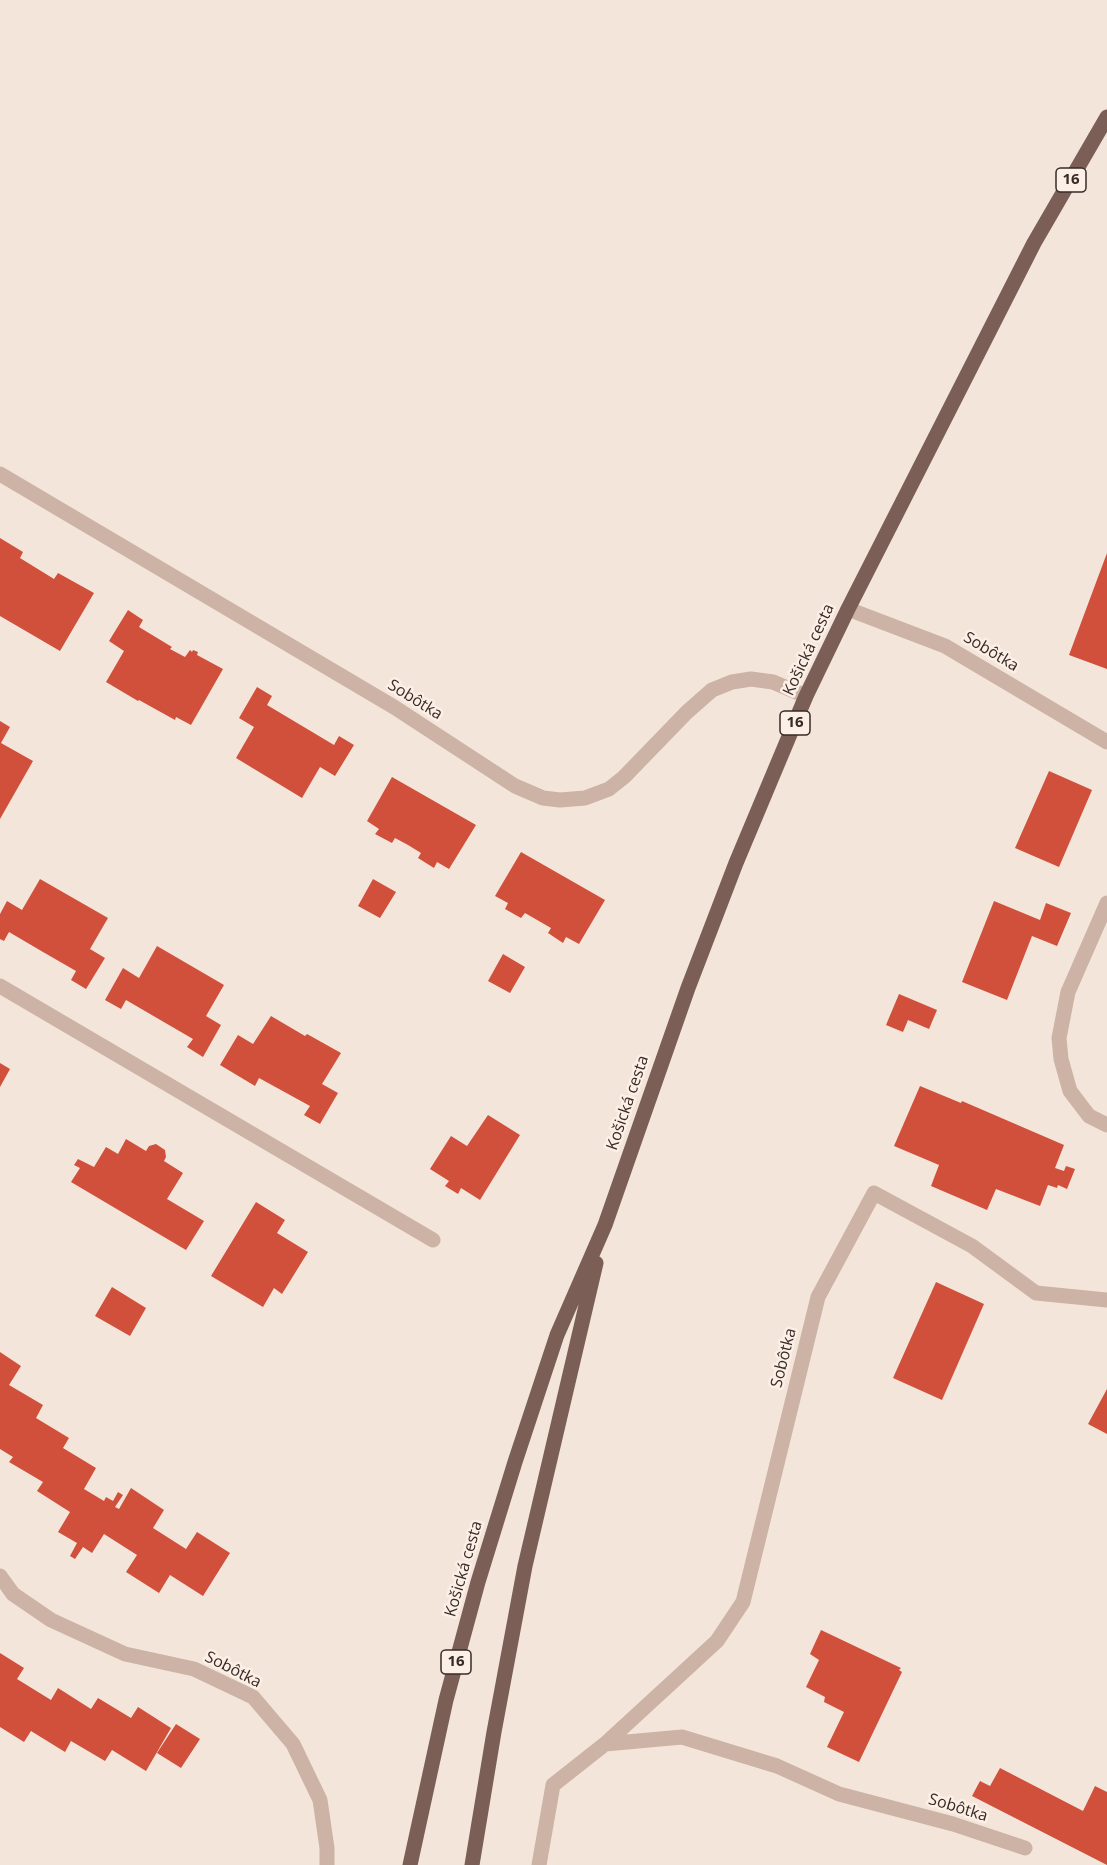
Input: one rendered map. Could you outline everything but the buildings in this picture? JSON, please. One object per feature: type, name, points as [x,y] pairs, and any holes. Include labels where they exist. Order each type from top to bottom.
[{"type":"main road","name":"Košická cesta","points":[[410,1865],[446,1700],[478,1582],[557,1335],[605,1225],[688,988],[736,863],[806,696],[849,609],[1034,243],[1107,117]]},
{"type":"main road","name":"Košická cesta","points":[[472,1865],[525,1566],[605,1225]]},
{"type":"street","name":"Sobôtka","points":[[0,474],[394,707],[515,786],[543,798],[560,800],[585,798],[609,789],[712,690],[732,682],[751,680],[773,682],[806,696]]},
{"type":"street","name":"Sobôtka","points":[[849,609],[945,646],[1107,742]]},
{"type":"street","points":[[1107,903],[1068,992],[1059,1038],[1061,1059],[1070,1091],[1089,1116],[1107,1125]]},
{"type":"street","points":[[0,986],[433,1240]]},
{"type":"street","name":"Sobôtka","points":[[539,1865],[553,1785],[604,1744],[717,1641],[743,1602],[818,1297],[874,1193],[972,1246],[1036,1293],[1107,1300]]},
{"type":"street","name":"Sobôtka","points":[[0,1576],[13,1594],[51,1620],[125,1654],[194,1669],[253,1697],[293,1744],[320,1800],[327,1848],[327,1865]]},
{"type":"street","name":"Sobôtka","points":[[604,1744],[682,1737],[777,1766],[839,1794],[953,1824],[1025,1848]]}]
